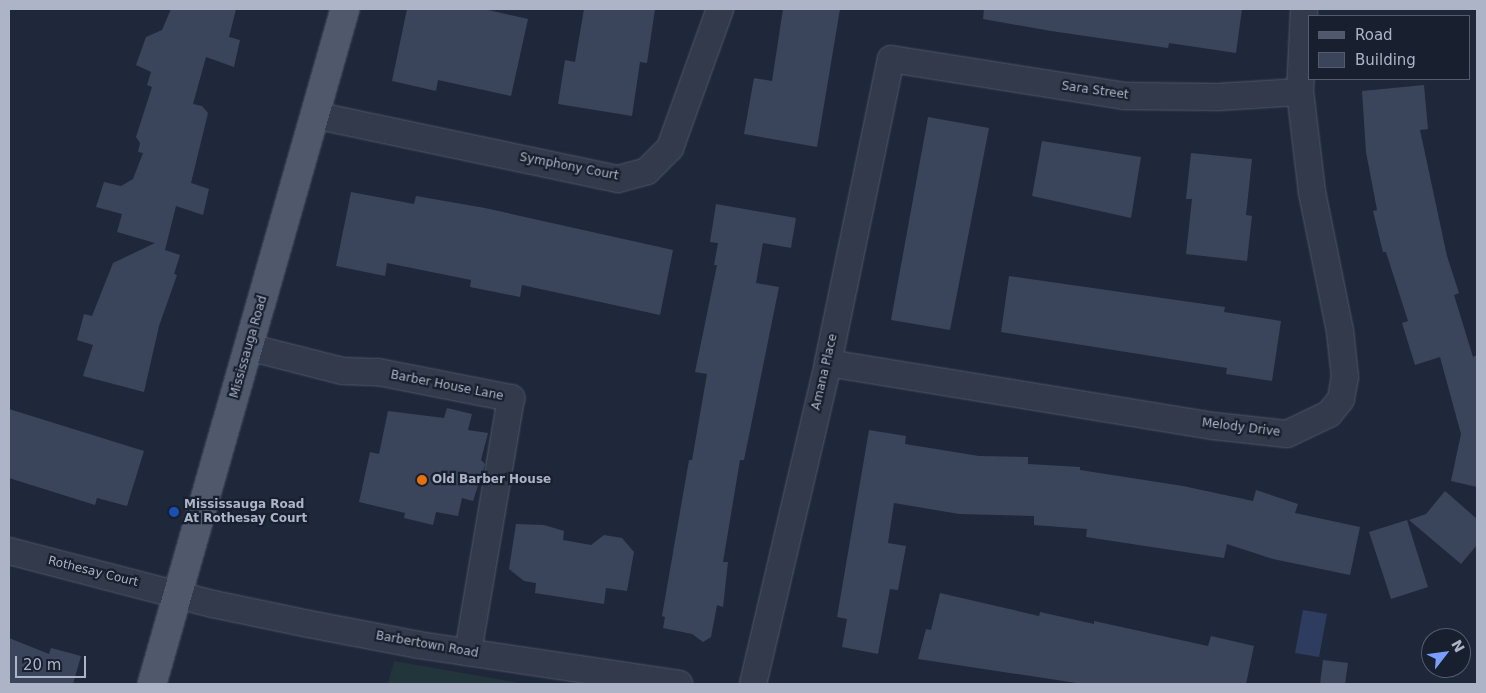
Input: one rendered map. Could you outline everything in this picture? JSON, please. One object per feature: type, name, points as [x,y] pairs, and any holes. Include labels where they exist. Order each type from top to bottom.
[{"type":"main road","name":"Mississauga Road","points":[[152,684],[345,9]]},
{"type":"street","name":"Symphony Court","points":[[314,115],[618,179],[647,171],[670,148],[720,9]]},
{"type":"street","name":"Melody Drive","points":[[828,363],[1214,426],[1287,434],[1330,414],[1342,399],[1345,377],[1340,331],[1312,192],[1300,92],[1304,9]]},
{"type":"street","name":"Sara Street","points":[[891,59],[1124,96],[1218,97],[1300,92]]},
{"type":"street","name":"Amana Place","points":[[753,684],[828,363],[891,59]]},
{"type":"street","name":"Barber House Lane","points":[[248,347],[343,371],[378,372],[511,398],[468,652]]},
{"type":"street","name":"Rothesay Court","points":[[9,551],[177,593]]},
{"type":"street","name":"Barbertown Road","points":[[177,593],[291,620],[468,652],[680,684]]},
{"type":"shaded area","points":[[394,661],[525,684],[388,684]]},
{"type":"water","points":[[1303,610],[1327,614],[1319,657],[1295,653]]},
{"type":"building","points":[[171,9],[236,9],[229,37],[240,40],[234,67],[206,57],[193,104],[202,106],[208,113],[191,183],[209,189],[203,215],[176,206],[165,250],[180,255],[174,274],[177,275],[159,326],[144,392],[83,376],[93,345],[77,340],[84,314],[92,316],[113,263],[155,243],[117,232],[122,214],[96,207],[104,182],[121,186],[133,179],[143,153],[138,152],[140,143],[136,137],[152,87],[147,85],[151,72],[136,65],[146,37],[162,30]]},
{"type":"building","points":[[407,9],[484,9],[528,19],[511,96],[438,80],[436,91],[392,81]]},
{"type":"building","points":[[584,9],[655,9],[647,63],[640,62],[632,116],[558,104],[565,60],[575,62]]},
{"type":"building","points":[[783,9],[840,9],[817,147],[744,134],[754,78],[772,81]]},
{"type":"building","points":[[984,9],[1242,9],[1236,53],[1169,43],[1168,48],[1051,31],[983,19]]},
{"type":"building","points":[[1424,85],[1428,129],[1420,130],[1447,256],[1459,293],[1454,295],[1473,357],[1477,355],[1477,487],[1451,481],[1461,434],[1440,357],[1415,365],[1402,323],[1408,321],[1386,252],[1383,252],[1373,211],[1377,210],[1366,152],[1362,91]]},
{"type":"building","points":[[928,117],[989,128],[950,330],[891,320]]},
{"type":"building","points":[[1042,141],[1141,157],[1131,218],[1032,196]]},
{"type":"building","points":[[1191,153],[1252,159],[1246,215],[1252,216],[1247,261],[1186,254],[1192,199],[1186,199]]},
{"type":"building","points":[[351,192],[414,204],[416,196],[485,208],[673,250],[660,315],[522,285],[520,297],[470,287],[471,280],[387,263],[385,276],[336,266]]},
{"type":"building","points":[[716,204],[796,218],[791,248],[763,243],[756,283],[779,287],[744,460],[740,460],[723,562],[728,562],[723,607],[717,605],[711,637],[703,642],[692,634],[663,628],[665,617],[662,616],[689,460],[692,460],[707,374],[695,372],[717,265],[714,265],[718,243],[710,242]]},
{"type":"building","points":[[1009,276],[1225,307],[1224,312],[1281,321],[1272,381],[1226,374],[1227,368],[1001,332]]},
{"type":"building","name":"Old Barber House","points":[[447,408],[472,414],[468,430],[488,433],[481,460],[485,464],[473,501],[462,498],[458,516],[436,512],[433,525],[404,518],[405,513],[359,502],[370,452],[379,454],[388,411],[444,418]]},
{"type":"building","points":[[9,409],[144,451],[127,506],[97,498],[95,505],[9,478]]},
{"type":"building","points":[[869,430],[906,436],[905,444],[979,456],[1028,457],[1028,464],[1080,467],[1080,470],[1183,486],[1253,501],[1256,490],[1298,504],[1295,513],[1360,527],[1350,575],[1273,559],[1227,544],[1224,558],[1086,537],[1087,529],[1034,525],[1034,516],[959,514],[894,503],[888,543],[906,546],[898,590],[890,589],[878,654],[842,647],[847,619],[837,617]]},
{"type":"building","points":[[1445,491],[1477,519],[1477,545],[1461,564],[1409,520],[1426,514]]},
{"type":"building","points":[[1407,520],[1428,587],[1391,599],[1369,532]]},
{"type":"building","points":[[516,524],[544,525],[564,531],[563,540],[591,545],[604,535],[622,538],[634,552],[627,591],[606,588],[604,604],[535,593],[536,583],[524,581],[509,569]]},
{"type":"building","points":[[940,593],[1039,616],[1040,612],[1094,624],[1094,621],[1208,646],[1211,636],[1254,646],[1246,684],[1083,684],[918,659],[926,629],[931,630]]},
{"type":"building","points":[[9,638],[49,654],[51,648],[81,656],[73,684],[9,684]]},
{"type":"building","points":[[1323,660],[1348,663],[1345,684],[1320,684]]},
{"type":"place","name":"Old Barber House","points":[[422,480]]},
{"type":"place","name":"Mississauga Road At Rothesay Court","points":[[174,512]]}]
